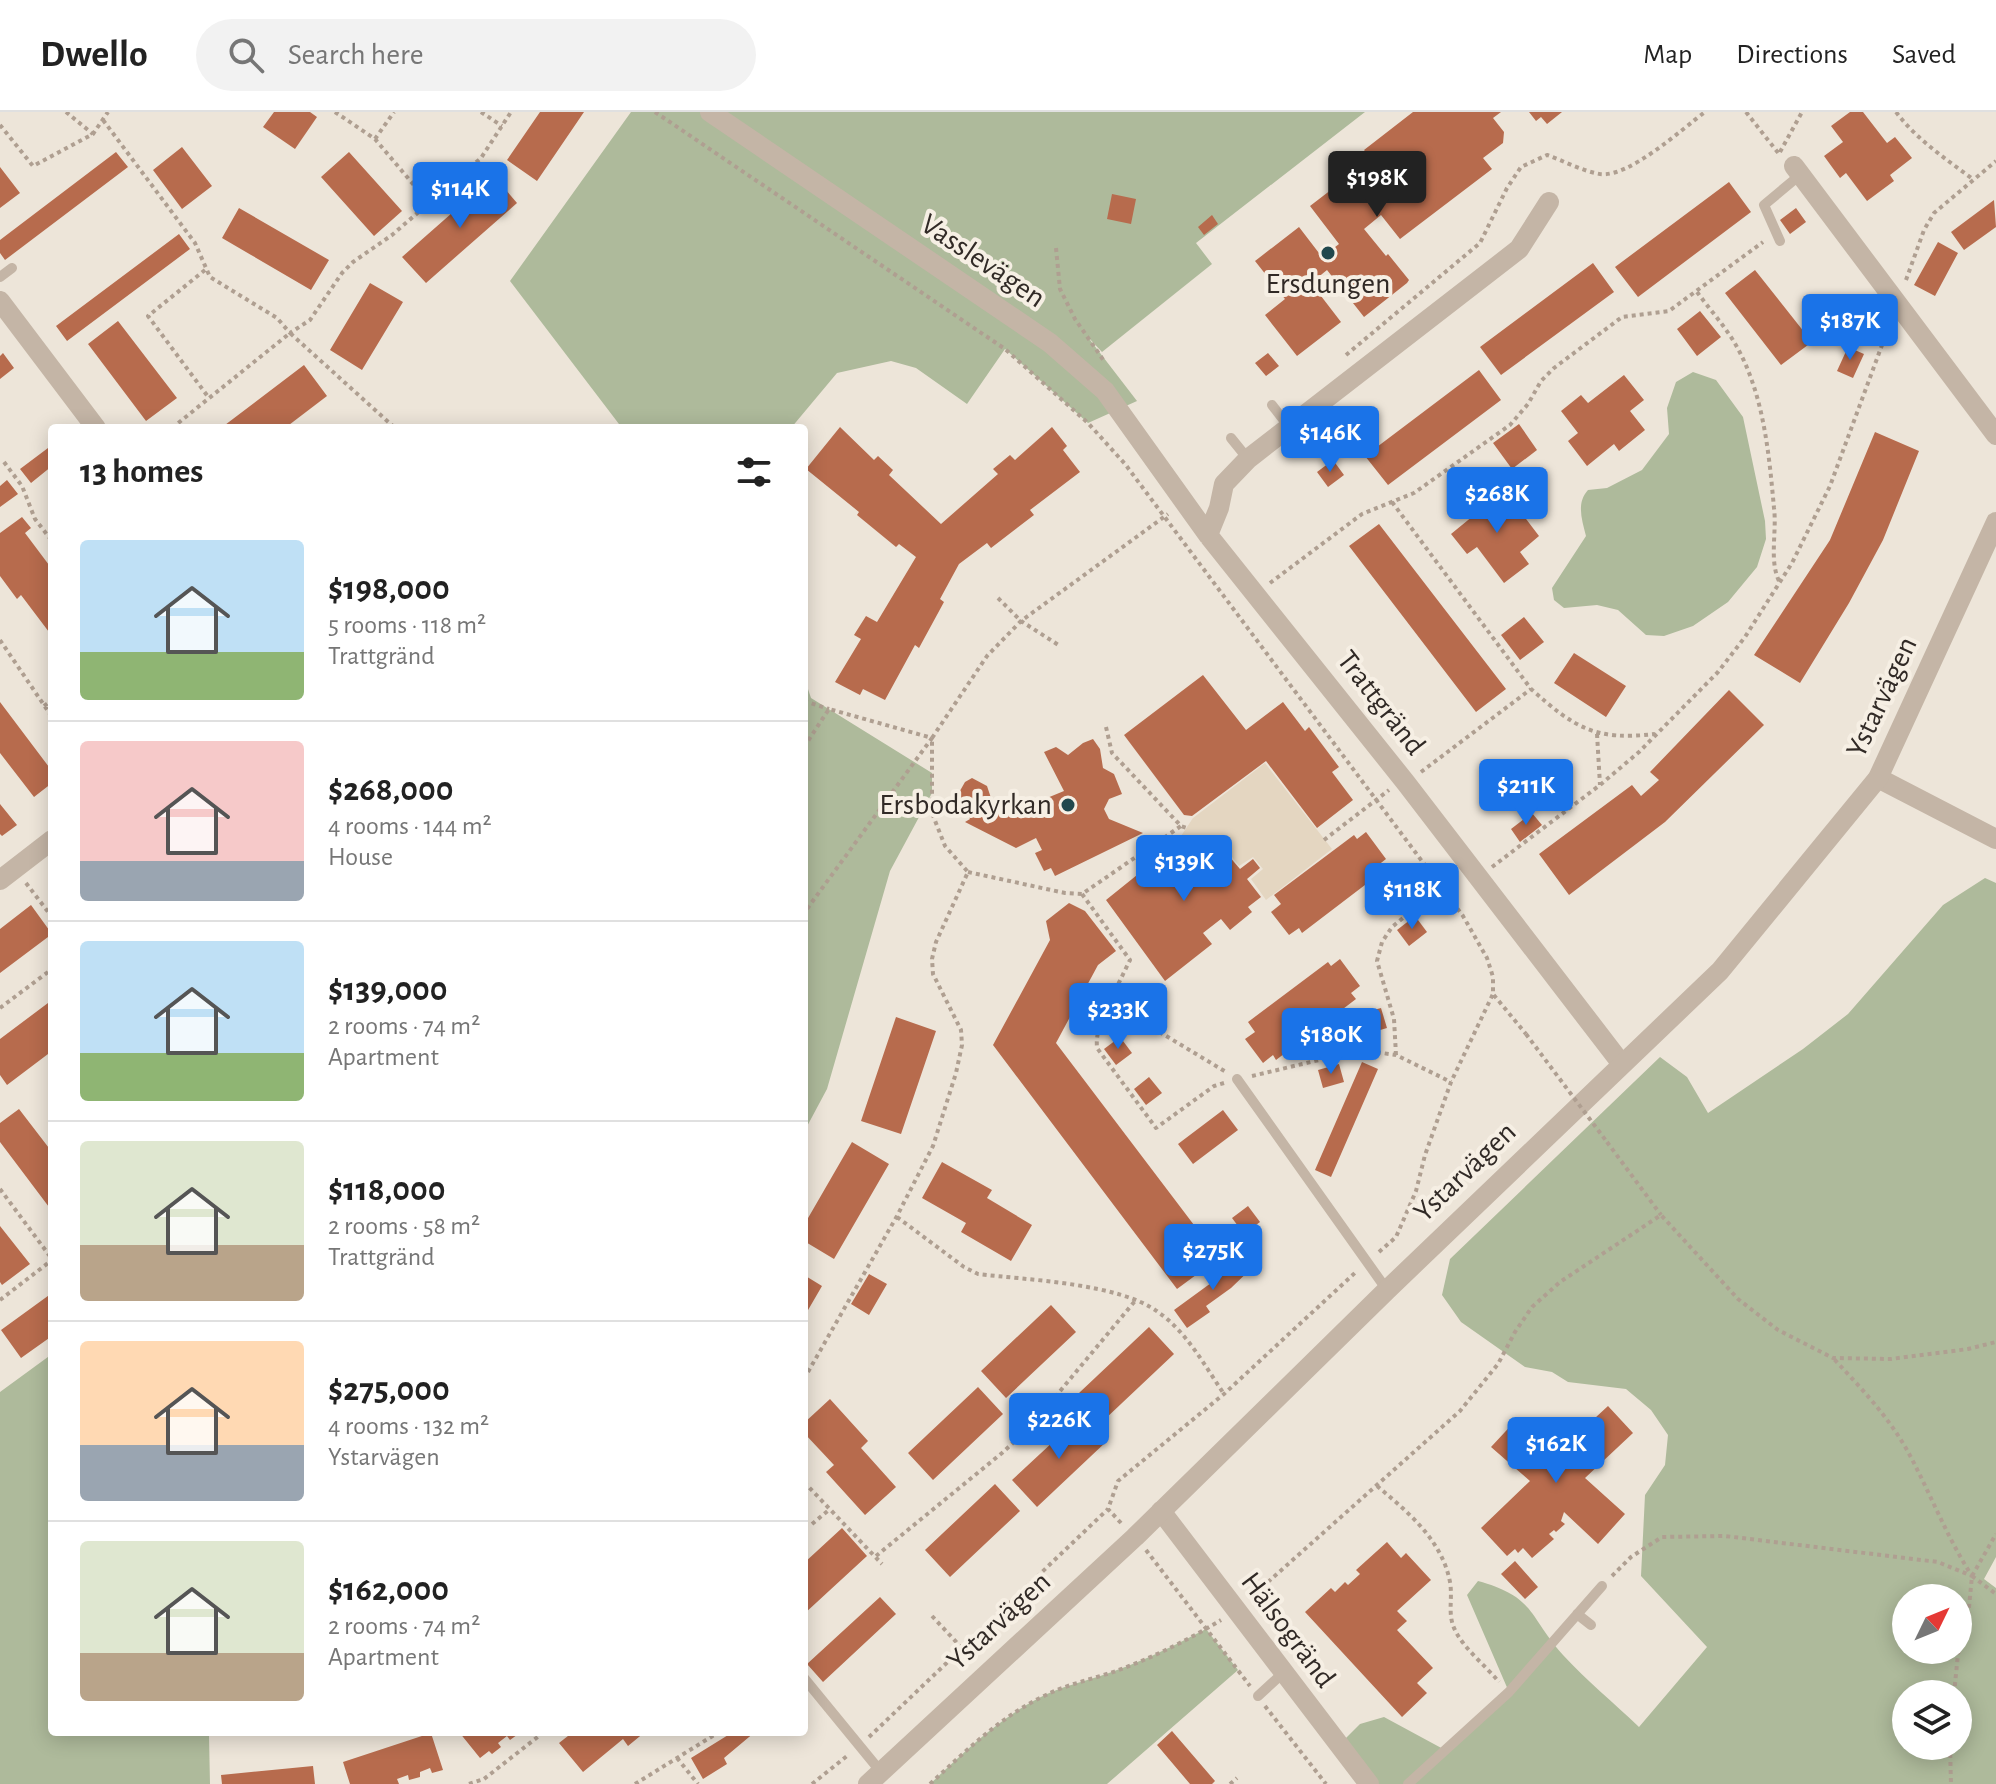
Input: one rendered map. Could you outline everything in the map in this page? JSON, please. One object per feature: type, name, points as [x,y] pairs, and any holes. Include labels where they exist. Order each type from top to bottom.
[{"type":"street","name":"Vasslevägen","points":[[710,112],[1050,343],[1105,391],[1184,501]]},
{"type":"street","points":[[1791,165],[1996,435]]},
{"type":"street","points":[[1208,535],[1219,508],[1224,484],[1248,459],[1519,249],[1549,202]]},
{"type":"street","points":[[0,301],[93,424]]},
{"type":"street","name":"Trattgränd","points":[[1184,501],[1621,1063]]},
{"type":"street","name":"Ystarvägen","points":[[875,1778],[1161,1511],[1621,1063],[1720,971],[1878,778],[1996,522]]},
{"type":"street","points":[[1878,778],[1996,839]]},
{"type":"street","points":[[8,874],[48,847]]},
{"type":"street","name":"Hälsogränd","points":[[1161,1511],[1369,1784]]},
{"type":"lane","points":[[1778,237],[1764,205],[1791,165]]},
{"type":"lane","points":[[0,277],[12,268]]},
{"type":"lane","points":[[1272,405],[1289,427]]},
{"type":"lane","points":[[1231,438],[1248,459]]},
{"type":"lane","points":[[1237,1079],[1387,1290]]},
{"type":"lane","points":[[1408,1784],[1509,1692],[1602,1586]]},
{"type":"lane","points":[[1577,1614],[1591,1625]]},
{"type":"lane","points":[[1258,1696],[1283,1673]]},
{"type":"lane","points":[[808,1683],[859,1747],[875,1778]]},
{"type":"path","points":[[66,112],[93,134]]},
{"type":"path","points":[[0,125],[33,166],[93,134],[108,112]]},
{"type":"path","points":[[335,112],[375,139],[429,203]]},
{"type":"path","points":[[375,139],[394,112]]},
{"type":"path","points":[[481,112],[502,126]]},
{"type":"path","points":[[177,424],[310,320],[353,262],[392,235],[481,158],[511,112]]},
{"type":"path","points":[[655,112],[1005,349],[1088,423],[1125,464],[1477,936],[1493,977],[1493,994],[1661,1215],[1738,1299],[1778,1330],[1833,1358],[1882,1411],[1906,1448],[1953,1548],[1972,1576]]},
{"type":"path","points":[[1746,112],[1791,165]]},
{"type":"path","points":[[1791,165],[1802,112]]},
{"type":"path","points":[[1896,112],[1907,127],[1974,180]]},
{"type":"path","points":[[103,120],[195,243],[205,270],[224,286],[277,318],[391,424]]},
{"type":"path","points":[[1478,878],[1600,785],[1657,734],[1718,672],[1745,637],[1798,550],[1830,486],[1924,230],[1934,213],[1996,161]]},
{"type":"path","points":[[1255,595],[1362,514],[1414,493],[1510,425],[1554,368],[1622,317],[1669,311],[1778,237]]},
{"type":"path","points":[[205,270],[148,316],[209,398]]},
{"type":"path","points":[[1697,292],[1737,346],[1767,436],[1776,527],[1774,570],[1779,582]]},
{"type":"path","points":[[4,462],[22,486],[35,519],[48,536]]},
{"type":"path","points":[[1392,502],[1531,689],[1554,709],[1597,734],[1626,738],[1657,734]]},
{"type":"path","points":[[808,908],[932,738],[987,656],[1021,621],[1164,518]]},
{"type":"path","points":[[998,598],[1021,621],[1060,646]]},
{"type":"path","points":[[0,640],[48,712]]},
{"type":"path","points":[[1406,783],[1531,689]]},
{"type":"path","points":[[808,702],[932,738]]},
{"type":"path","points":[[44,706],[48,703]]},
{"type":"path","points":[[808,741],[829,709]]},
{"type":"path","points":[[932,738],[932,813],[945,846],[968,872],[1082,894],[1184,827],[1112,753],[1106,727]]},
{"type":"path","points":[[1597,734],[1600,785]]},
{"type":"path","points":[[1324,840],[1376,800]]},
{"type":"path","points":[[1430,872],[1440,864]]},
{"type":"path","points":[[808,1372],[933,1146],[959,1059],[961,1030],[933,974],[932,959],[936,942],[968,872]]},
{"type":"path","points":[[8,874],[48,913]]},
{"type":"path","points":[[1396,1055],[1394,1019],[1377,961],[1382,942],[1392,927],[1441,886]]},
{"type":"path","points":[[1082,894],[1130,960],[1109,1003],[1111,1015]]},
{"type":"path","points":[[0,1008],[48,972]]},
{"type":"path","points":[[0,1189],[48,1254]]},
{"type":"path","points":[[930,1784],[992,1727],[1022,1708],[1048,1694],[1164,1651],[1236,1611],[1460,1411],[1498,1364],[1532,1307],[1560,1282],[1661,1215]]},
{"type":"path","points":[[897,1216],[964,1267],[978,1274],[1096,1288],[1156,1310],[1170,1322],[1224,1394]]},
{"type":"path","points":[[0,1300],[48,1262]]},
{"type":"path","points":[[876,1556],[1031,1426],[1135,1301]]},
{"type":"path","points":[[1833,1358],[1891,1359],[1968,1349],[1996,1342]]},
{"type":"path","points":[[808,1486],[882,1564]]},
{"type":"path","points":[[1377,1486],[1406,1511],[1438,1546],[1447,1566],[1451,1589],[1450,1616],[1456,1634],[1509,1692]]},
{"type":"path","points":[[812,1524],[830,1509]]},
{"type":"path","points":[[812,1784],[859,1747],[1108,1509]]},
{"type":"path","points":[[1955,1680],[1958,1654],[1967,1628],[1972,1576],[1996,1534]]},
{"type":"path","points":[[1602,1586],[1631,1557],[1662,1537],[1725,1536],[1938,1562],[1972,1576],[1996,1594]]},
{"type":"path","points":[[932,1616],[961,1647]]},
{"type":"path","points":[[469,1784],[484,1779],[539,1736]]},
{"type":"path","points":[[635,1784],[713,1736]]},
{"type":"path","points":[[677,1758],[698,1784]]},
{"type":"path","points":[[1950,1760],[1951,1784]]},
{"type":"path","points":[[1230,1784],[1237,1778]]},
{"type":"green space","points":[[631,112],[1365,112],[1196,243],[1212,264],[1102,352],[1087,336],[1137,401],[1088,423],[1005,349],[967,404],[916,368],[891,361],[837,373],[794,424],[619,424],[510,281]]},
{"type":"green space","points":[[1693,372],[1716,380],[1743,417],[1765,521],[1766,539],[1757,567],[1728,602],[1693,626],[1664,636],[1646,635],[1618,610],[1597,605],[1564,608],[1554,600],[1552,588],[1586,536],[1581,512],[1584,495],[1588,490],[1607,488],[1642,470],[1669,434],[1667,408],[1676,382]]},
{"type":"green space","points":[[808,689],[811,698],[932,773],[932,793],[890,871],[827,1089],[808,1125]]},
{"type":"green space","points":[[1985,878],[1996,883],[1996,1557],[1984,1579],[1996,1588],[1996,1784],[1369,1784],[1339,1745],[1360,1724],[1384,1717],[1445,1750],[1509,1692],[1467,1595],[1478,1581],[1497,1587],[1521,1601],[1563,1655],[1639,1727],[1707,1647],[1641,1576],[1645,1495],[1665,1465],[1668,1435],[1651,1410],[1626,1389],[1568,1382],[1552,1372],[1525,1367],[1461,1322],[1442,1295],[1450,1259],[1660,1057],[1687,1077],[1708,1113],[1803,1049],[1848,1014],[1943,905]]},
{"type":"green space","points":[[48,1357],[48,1736],[209,1736],[210,1784],[0,1784],[0,1392]]},
{"type":"green space","points":[[1206,1629],[1238,1670],[1107,1784],[930,1784],[985,1734],[1030,1703],[1055,1690],[1140,1661]]},
{"type":"shaded area","points":[[1265,763],[1332,849],[1266,900],[1251,879],[1263,869],[1253,857],[1239,866],[1223,845],[1179,839],[1193,818]]},
{"type":"building","points":[[274,112],[310,112],[317,117],[295,149],[263,127]]},
{"type":"building","points":[[540,112],[584,112],[537,181],[507,160]]},
{"type":"building","points":[[1413,112],[1501,112],[1493,118],[1504,132],[1503,143],[1483,158],[1492,169],[1400,239],[1381,215],[1364,229],[1409,280],[1364,317],[1327,270],[1311,283],[1341,322],[1297,356],[1265,315],[1285,299],[1255,261],[1299,227],[1322,257],[1339,244],[1310,206],[1353,173],[1376,203],[1395,189],[1364,150]]},
{"type":"building","points":[[1529,112],[1562,112],[1547,124],[1541,117],[1536,121]]},
{"type":"building","points":[[1850,112],[1863,112],[1887,143],[1895,137],[1912,158],[1890,175],[1894,181],[1867,201],[1846,173],[1840,178],[1824,156],[1843,142],[1831,126]]},
{"type":"building","points":[[182,147],[212,186],[182,209],[153,170]]},
{"type":"building","points":[[116,152],[128,167],[5,260],[0,253],[0,240]]},
{"type":"building","points":[[349,152],[402,211],[374,236],[321,177]]},
{"type":"building","points":[[0,167],[20,193],[0,208]]},
{"type":"building","points":[[494,176],[517,203],[426,283],[402,257]]},
{"type":"building","points":[[1729,182],[1751,212],[1638,297],[1615,267]]},
{"type":"building","points":[[1112,194],[1136,199],[1131,224],[1107,219]]},
{"type":"building","points":[[1994,200],[1996,227],[1964,250],[1951,232]]},
{"type":"building","points":[[239,208],[329,260],[311,290],[222,238]]},
{"type":"building","points":[[1796,208],[1806,222],[1790,234],[1780,220]]},
{"type":"building","points":[[1212,215],[1218,224],[1204,235],[1198,227]]},
{"type":"building","points":[[179,234],[190,249],[67,341],[56,326]]},
{"type":"building","points":[[1938,242],[1958,253],[1935,296],[1914,285]]},
{"type":"building","points":[[1593,263],[1614,292],[1501,375],[1480,347]]},
{"type":"building","points":[[1755,270],[1812,342],[1781,365],[1725,293]]},
{"type":"building","points":[[370,283],[403,302],[362,370],[330,350]]},
{"type":"building","points":[[1700,311],[1721,337],[1697,356],[1677,329]]},
{"type":"building","points":[[118,321],[177,398],[146,421],[88,344]]},
{"type":"building","points":[[1848,347],[1864,354],[1853,378],[1837,371]]},
{"type":"building","points":[[3,353],[14,368],[0,379],[0,356]]},
{"type":"building","points":[[1268,353],[1279,366],[1266,376],[1255,363]]},
{"type":"building","points":[[304,365],[327,396],[290,424],[226,424]]},
{"type":"building","points":[[1479,370],[1501,400],[1388,485],[1365,456]]},
{"type":"building","points":[[1624,375],[1644,400],[1630,411],[1645,430],[1619,451],[1614,444],[1587,466],[1568,441],[1578,433],[1561,411],[1581,395],[1588,403]]},
{"type":"building","points":[[1519,424],[1537,450],[1512,469],[1493,443]]},
{"type":"building","points":[[840,427],[874,460],[878,456],[893,470],[889,475],[941,524],[998,474],[993,469],[1010,455],[1015,460],[1052,427],[1067,446],[1063,450],[1080,472],[1030,510],[1034,515],[991,548],[987,543],[959,564],[940,599],[944,602],[919,648],[915,645],[885,700],[863,689],[860,695],[835,682],[861,639],[854,635],[866,616],[877,622],[916,557],[899,544],[896,547],[857,515],[859,512],[808,471],[808,467]]},
{"type":"building","points":[[1875,432],[1919,451],[1883,540],[1800,683],[1754,655],[1830,540]]},
{"type":"building","points":[[48,448],[48,469],[31,483],[20,469]]},
{"type":"building","points":[[1333,460],[1344,475],[1328,487],[1317,472]]},
{"type":"building","points":[[7,480],[18,494],[0,507],[0,486]]},
{"type":"building","points":[[1494,489],[1514,516],[1520,511],[1539,536],[1520,552],[1529,564],[1504,583],[1477,547],[1467,554],[1451,534],[1473,516],[1467,509]]},
{"type":"building","points":[[22,517],[31,528],[25,533],[48,564],[48,631],[21,595],[17,599],[0,576],[0,533]]},
{"type":"building","points":[[1379,524],[1506,689],[1476,712],[1349,546]]},
{"type":"building","points":[[1524,617],[1544,642],[1520,660],[1501,635]]},
{"type":"building","points":[[1574,653],[1626,686],[1606,717],[1554,683]]},
{"type":"building","points":[[1203,675],[1246,730],[1283,702],[1305,731],[1309,727],[1339,767],[1332,772],[1353,800],[1317,828],[1266,761],[1192,816],[1184,815],[1124,735]]},
{"type":"building","points":[[1729,690],[1764,725],[1665,822],[1569,895],[1539,854],[1632,785],[1641,796],[1659,780],[1650,772]]},
{"type":"building","points":[[0,702],[48,766],[48,786],[34,797],[0,753]]},
{"type":"building","name":"Ersbodakyrkan","points":[[1093,739],[1100,749],[1103,768],[1114,774],[1122,794],[1109,799],[1104,809],[1109,819],[1143,833],[1055,876],[1051,868],[1044,871],[1035,853],[1042,850],[1036,838],[1016,848],[965,822],[970,819],[957,796],[965,782],[972,778],[987,786],[992,801],[1013,812],[1064,791],[1044,752],[1056,747],[1068,755]]},
{"type":"building","points":[[0,804],[17,825],[2,836],[0,834]]},
{"type":"building","points":[[1532,813],[1542,825],[1520,842],[1511,829]]},
{"type":"building","points":[[1366,832],[1386,859],[1377,866],[1382,872],[1302,933],[1299,928],[1289,935],[1271,912],[1281,904],[1274,895],[1354,835],[1357,839]]},
{"type":"building","points":[[1178,842],[1196,849],[1203,843],[1222,848],[1240,869],[1253,859],[1260,868],[1247,879],[1261,897],[1248,907],[1252,912],[1230,930],[1221,919],[1203,933],[1212,944],[1165,981],[1106,900]]},
{"type":"building","points":[[1410,877],[1422,893],[1404,907],[1392,891]]},
{"type":"building","points":[[1069,903],[1085,911],[1116,951],[1098,965],[1056,1043],[1219,1258],[1177,1289],[993,1045],[1050,940],[1046,921]]},
{"type":"building","points":[[31,905],[48,928],[48,937],[0,973],[0,929]]},
{"type":"building","points":[[1415,916],[1427,932],[1409,946],[1397,930]]},
{"type":"building","points":[[1340,959],[1360,986],[1351,993],[1356,999],[1276,1060],[1273,1055],[1263,1063],[1245,1039],[1255,1032],[1248,1022],[1328,962],[1331,966]]},
{"type":"building","points":[[1127,983],[1145,992],[1136,1009],[1118,1000]]},
{"type":"building","points":[[48,1003],[48,1054],[7,1085],[0,1075],[0,1039]]},
{"type":"building","points":[[1381,1008],[1387,1028],[1370,1033],[1363,1013]]},
{"type":"building","points":[[896,1017],[936,1031],[901,1134],[861,1121]]},
{"type":"building","points":[[1120,1037],[1132,1053],[1116,1065],[1104,1049]]},
{"type":"building","points":[[1362,1062],[1378,1069],[1331,1177],[1315,1170]]},
{"type":"building","points":[[1339,1064],[1344,1082],[1323,1088],[1318,1070]]},
{"type":"building","points":[[1149,1077],[1162,1093],[1146,1105],[1134,1089]]},
{"type":"building","points":[[19,1109],[48,1147],[48,1206],[0,1142],[0,1123]]},
{"type":"building","points":[[1223,1110],[1238,1130],[1193,1164],[1178,1144]]},
{"type":"building","points":[[852,1142],[889,1164],[834,1259],[808,1243],[808,1218]]},
{"type":"building","points":[[942,1162],[992,1190],[987,1198],[1032,1225],[1011,1261],[961,1232],[966,1223],[922,1198]]},
{"type":"building","points":[[1248,1206],[1260,1222],[1244,1234],[1232,1218]]},
{"type":"building","points":[[0,1226],[30,1264],[2,1285],[0,1282]]},
{"type":"building","points":[[1244,1253],[1256,1264],[1206,1306],[1210,1312],[1187,1328],[1174,1310],[1222,1275]]},
{"type":"building","points":[[869,1274],[887,1284],[869,1315],[851,1304]]},
{"type":"building","points":[[808,1277],[822,1286],[808,1310]]},
{"type":"building","points":[[48,1296],[48,1339],[21,1358],[1,1330]]},
{"type":"building","points":[[1051,1305],[1076,1332],[1006,1398],[981,1371]]},
{"type":"building","points":[[1149,1327],[1174,1354],[1104,1420],[1079,1393]]},
{"type":"building","points":[[978,1387],[1003,1414],[933,1480],[908,1453]]},
{"type":"building","points":[[830,1399],[868,1441],[861,1448],[896,1487],[865,1515],[826,1472],[834,1465],[808,1437],[808,1419]]},
{"type":"building","points":[[1608,1406],[1633,1433],[1585,1478],[1625,1514],[1598,1544],[1564,1512],[1561,1521],[1565,1524],[1549,1534],[1554,1539],[1532,1558],[1523,1548],[1518,1553],[1515,1549],[1507,1556],[1481,1528],[1530,1481],[1491,1447],[1518,1418],[1557,1453]]},
{"type":"building","points":[[1082,1415],[1107,1441],[1037,1507],[1012,1480]]},
{"type":"building","points":[[995,1484],[1020,1511],[950,1577],[925,1550]]},
{"type":"building","points":[[842,1528],[867,1556],[808,1610],[808,1559]]},
{"type":"building","points":[[1387,1542],[1401,1558],[1406,1553],[1431,1580],[1397,1611],[1407,1621],[1397,1630],[1433,1668],[1417,1683],[1427,1693],[1402,1717],[1305,1612],[1331,1588],[1335,1592],[1345,1582],[1348,1585],[1360,1574],[1356,1570]]},
{"type":"building","points":[[1515,1561],[1538,1587],[1525,1599],[1501,1574]]},
{"type":"building","points":[[880,1597],[896,1614],[823,1682],[808,1663]]},
{"type":"building","points":[[1172,1731],[1215,1781],[1212,1784],[1190,1784],[1157,1745]]},
{"type":"building","points":[[422,1736],[432,1736],[443,1770],[432,1773],[430,1768],[420,1772],[420,1777],[409,1780],[408,1775],[397,1779],[399,1784],[350,1784],[343,1762]]},
{"type":"building","points":[[462,1736],[507,1736],[498,1743],[501,1747],[480,1758]]},
{"type":"building","points":[[568,1736],[640,1736],[628,1746],[623,1739],[583,1772],[559,1743]]},
{"type":"building","points":[[727,1736],[750,1736],[724,1758],[727,1764],[703,1779],[691,1758]]},
{"type":"building","points":[[313,1766],[315,1784],[222,1784],[221,1775]]},
{"type":"place","name":"Ersdungen","points":[[1328,253]]},
{"type":"place","name":"Ersbodakyrkan","points":[[1068,805]]}]
